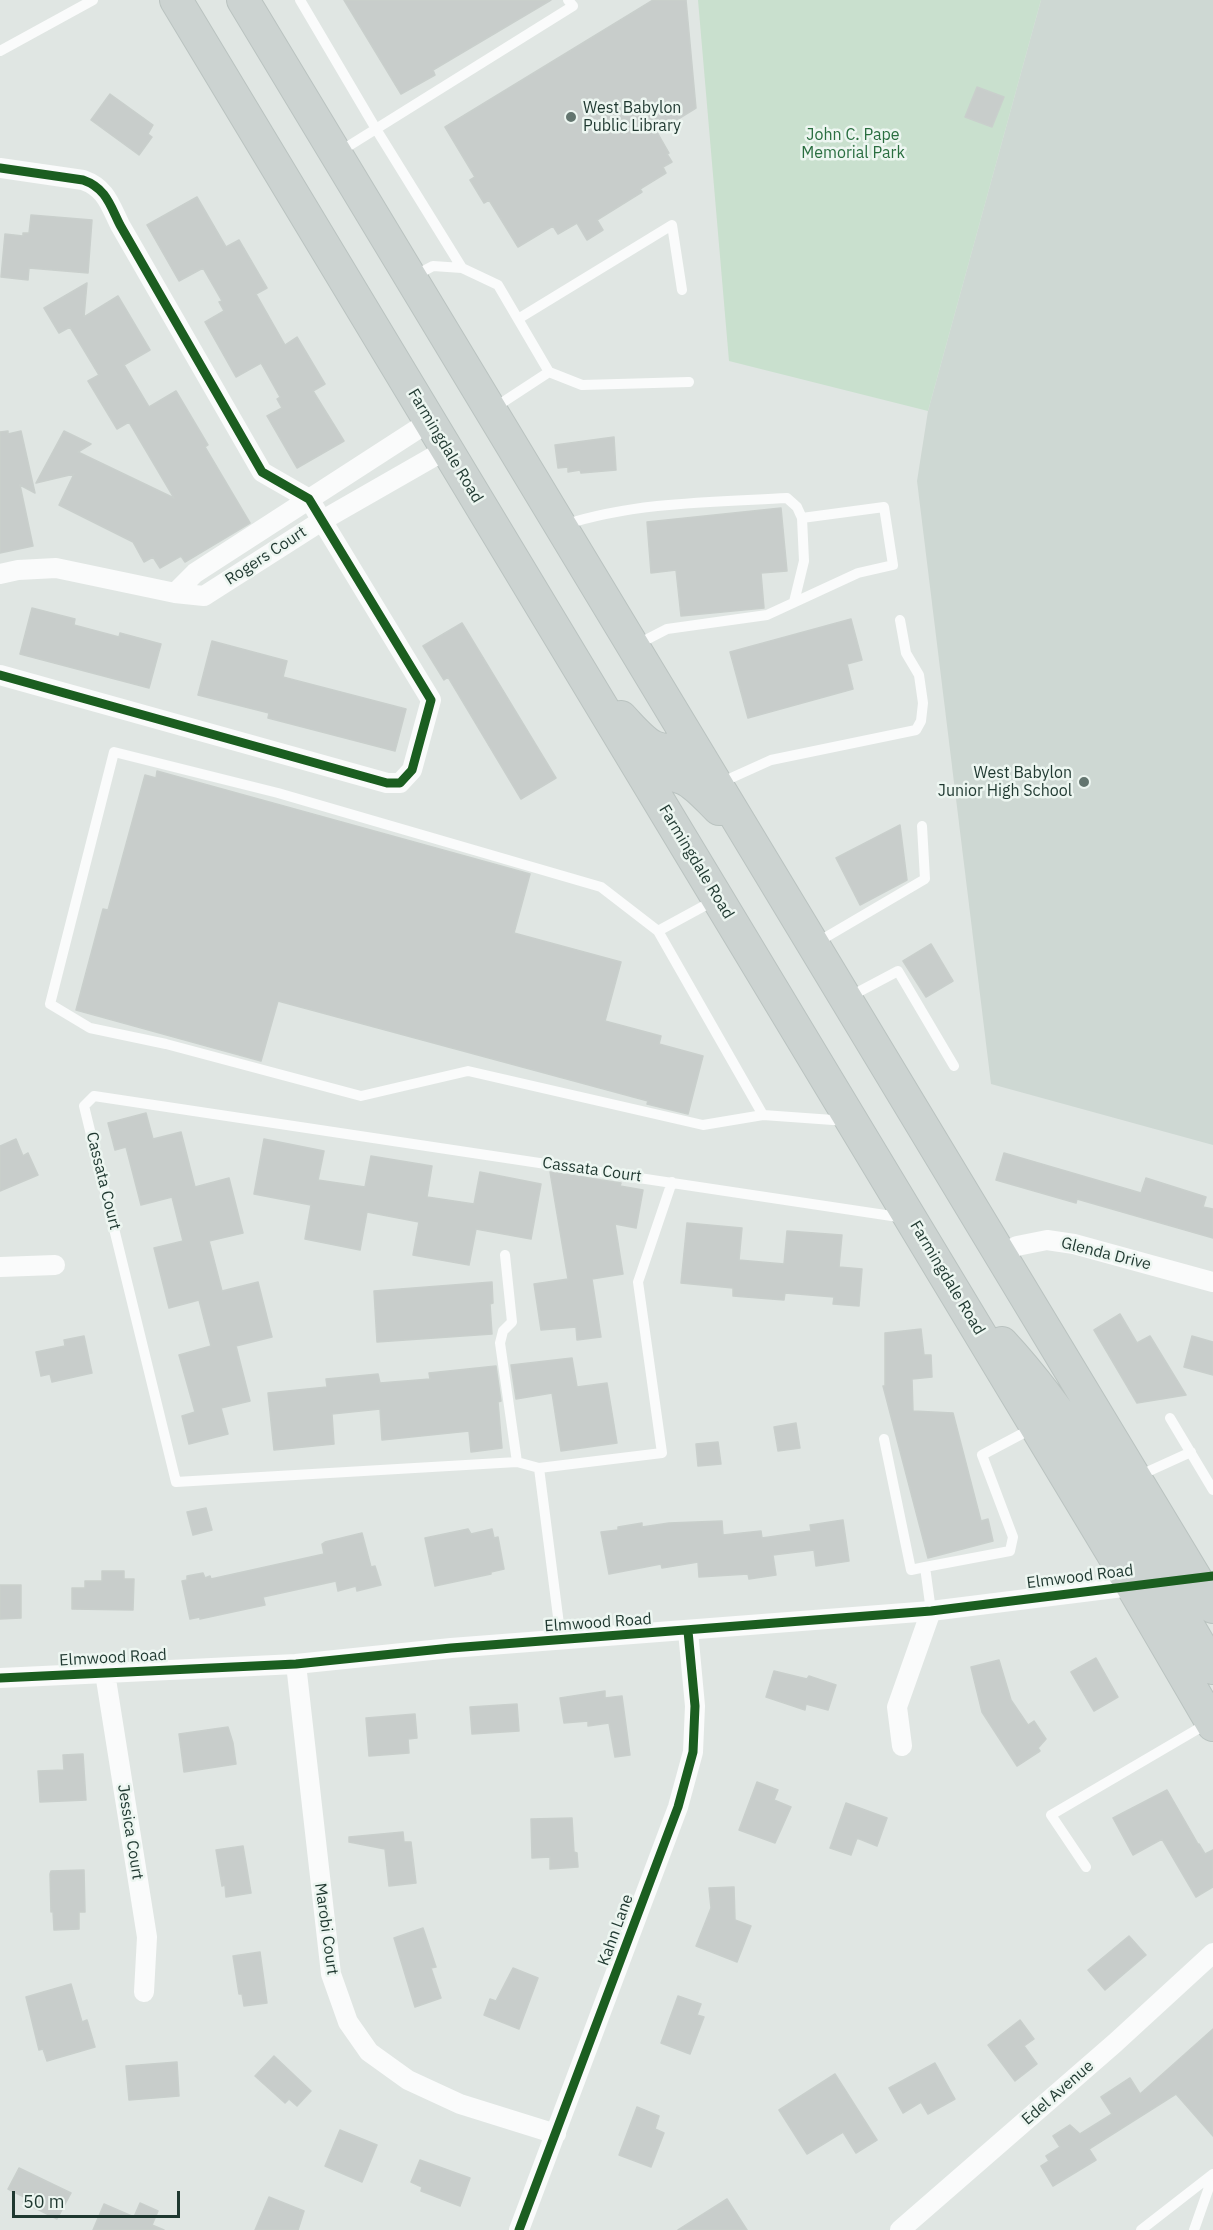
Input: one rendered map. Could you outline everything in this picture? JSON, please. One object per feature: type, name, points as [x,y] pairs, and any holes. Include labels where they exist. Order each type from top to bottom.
[{"type":"main road","name":"Farmingdale Road","points":[[176,0],[1036,1426],[1147,1584],[1212,1723]]},
{"type":"main road","points":[[234,0],[264,34]]},
{"type":"main road","points":[[243,0],[1135,1478],[1204,1577],[1213,1607]]},
{"type":"main road","points":[[587,682],[643,741],[654,747],[671,751],[693,747]]},
{"type":"main road","points":[[646,778],[664,774],[683,777],[698,788],[751,842]]},
{"type":"main road","points":[[956,1294],[1025,1368],[1048,1397],[1102,1478],[1147,1584],[1213,1668]]},
{"type":"street","points":[[0,168],[71,177],[96,184],[104,194],[262,472],[309,499],[431,700],[412,770],[400,783],[376,780],[0,675]]},
{"type":"street","name":"Rogers Court","points":[[175,593],[195,573],[430,421]]},
{"type":"street","name":"Rogers Court","points":[[0,574],[18,570],[56,568],[175,593],[204,596],[323,520],[447,449]]},
{"type":"street","name":"Glenda Drive","points":[[1001,1255],[1017,1246],[1036,1240],[1059,1241],[1213,1282]]},
{"type":"street","points":[[0,1267],[55,1265]]},
{"type":"street","name":"Elmwood Road","points":[[0,1678],[296,1664],[452,1648],[931,1611],[1204,1577]]},
{"type":"street","points":[[902,1746],[897,1707],[931,1611]]},
{"type":"street","name":"Kahn Lane","points":[[519,2230],[678,1807],[693,1752],[695,1706],[688,1631]]},
{"type":"street","name":"Marobi Court","points":[[296,1664],[331,1974],[348,2022],[369,2052],[408,2080],[460,2104],[556,2134]]},
{"type":"street","name":"Jessica Court","points":[[105,1673],[147,1937],[144,1992]]},
{"type":"street","name":"Edel Avenue","points":[[900,2230],[1115,2043],[1213,1953]]},
{"type":"lane","points":[[0,51],[93,0]]},
{"type":"lane","points":[[300,0],[375,129],[462,268]]},
{"type":"lane","points":[[336,154],[573,6],[568,0]]},
{"type":"lane","points":[[518,319],[672,225],[682,290]]},
{"type":"lane","points":[[411,278],[433,266],[462,268],[498,285],[549,372],[582,385],[689,382]]},
{"type":"lane","points":[[491,410],[549,372]]},
{"type":"lane","points":[[561,526],[594,515],[624,510],[788,498],[797,507],[802,518],[804,561],[794,602]]},
{"type":"lane","points":[[633,647],[667,629],[767,615],[858,573],[893,565],[884,507],[802,518]]},
{"type":"lane","points":[[716,784],[771,760],[916,730],[921,721],[923,703],[919,675],[906,653],[900,620]]},
{"type":"lane","points":[[763,1115],[658,931],[601,888],[278,793],[114,752],[50,1004],[90,1028],[166,1044],[361,1096],[468,1071],[703,1125],[763,1115],[852,1121]]},
{"type":"lane","points":[[814,944],[926,879],[922,826]]},
{"type":"lane","points":[[658,931],[718,898]]},
{"type":"lane","points":[[847,998],[898,971],[954,1066]]},
{"type":"lane","name":"Cassata Court","points":[[672,1182],[638,1282],[662,1453],[539,1468],[517,1462],[176,1482],[84,1106],[94,1096],[672,1182],[911,1219]]},
{"type":"lane","points":[[506,1255],[512,1322],[504,1331],[500,1343],[517,1462]]},
{"type":"lane","points":[[1170,1418],[1213,1490]]},
{"type":"lane","points":[[884,1439],[911,1570],[1010,1551],[1013,1537],[982,1455],[1036,1426]]},
{"type":"lane","points":[[1135,1478],[1191,1452]]},
{"type":"lane","points":[[539,1468],[561,1640]]},
{"type":"lane","points":[[925,1567],[931,1611]]},
{"type":"lane","points":[[1086,1867],[1051,1815],[1212,1723]]},
{"type":"lane","points":[[1141,2230],[1213,2175]]},
{"type":"lane","points":[[1194,2230],[1213,2175]]},
{"type":"shaded area","name":"West Babylon Junior High School","points":[[1041,0],[1213,0],[1213,1145],[991,1084],[917,481],[928,411]]},
{"type":"green space","name":"John C. Pape Memorial Park","points":[[698,0],[1041,0],[928,411],[729,361]]},
{"type":"building","points":[[344,0],[551,0],[433,70],[435,75],[401,94]]},
{"type":"building","name":"West Babylon Public Library","points":[[653,0],[686,0],[696,108],[657,132],[672,162],[663,167],[666,173],[640,189],[642,192],[597,220],[603,230],[587,240],[577,223],[558,234],[553,226],[518,247],[489,200],[484,203],[470,180],[475,177],[445,127]]},
{"type":"building","points":[[977,87],[1004,97],[992,127],[965,117]]},
{"type":"building","points":[[110,94],[153,125],[148,134],[152,137],[139,155],[91,120]]},
{"type":"building","points":[[197,197],[226,247],[239,240],[267,288],[256,294],[285,345],[297,337],[325,384],[313,391],[344,441],[297,468],[267,416],[282,408],[277,399],[280,397],[261,363],[236,377],[205,322],[224,311],[219,302],[222,301],[203,268],[179,281],[147,225]]},
{"type":"building","points":[[31,215],[92,220],[88,273],[29,268],[28,280],[1,277],[5,234],[23,236],[23,233],[29,233]]},
{"type":"building","points":[[87,283],[84,317],[118,296],[150,350],[124,365],[149,407],[176,391],[208,445],[205,447],[250,523],[185,562],[181,556],[160,568],[153,557],[144,562],[133,542],[59,505],[74,474],[36,483],[64,431],[91,444],[78,452],[174,498],[129,422],[117,429],[88,381],[99,375],[70,327],[59,333],[44,308]]},
{"type":"building","points":[[8,431],[8,434],[21,431],[35,493],[20,485],[33,546],[0,553],[0,432]]},
{"type":"building","points":[[614,437],[616,470],[581,473],[580,470],[568,472],[568,467],[558,468],[555,445]]},
{"type":"building","points":[[781,508],[787,571],[761,573],[764,608],[681,616],[676,570],[651,573],[647,522]]},
{"type":"building","points":[[32,608],[75,619],[74,625],[119,637],[120,633],[161,644],[149,688],[20,654]]},
{"type":"building","points":[[851,619],[862,660],[847,664],[853,689],[748,718],[730,652]]},
{"type":"building","points":[[462,623],[556,778],[521,799],[448,677],[444,680],[423,646]]},
{"type":"building","points":[[212,641],[287,661],[283,677],[406,709],[395,751],[268,718],[269,713],[198,695]]},
{"type":"building","points":[[157,771],[530,874],[514,933],[621,962],[605,1021],[661,1036],[659,1044],[703,1056],[688,1114],[647,1104],[648,1101],[278,1001],[261,1061],[76,1010],[103,909],[108,910],[145,775],[156,778]]},
{"type":"building","points":[[900,825],[907,880],[860,905],[836,858]]},
{"type":"building","points":[[931,944],[953,981],[926,997],[903,961]]},
{"type":"building","points":[[146,1113],[153,1139],[181,1132],[195,1187],[229,1178],[243,1233],[209,1241],[222,1291],[258,1282],[272,1337],[236,1346],[250,1401],[221,1408],[228,1434],[189,1444],[182,1416],[195,1412],[179,1355],[211,1346],[199,1300],[169,1308],[154,1248],[183,1241],[172,1197],[141,1205],[126,1147],[115,1150],[108,1123]]},
{"type":"building","points":[[16,1139],[23,1156],[28,1153],[38,1175],[0,1191],[0,1146]]},
{"type":"building","points":[[264,1139],[324,1151],[318,1180],[365,1187],[371,1156],[432,1166],[427,1197],[474,1204],[480,1172],[541,1184],[531,1239],[476,1229],[469,1265],[413,1255],[419,1222],[367,1212],[360,1250],[305,1239],[311,1205],[254,1194]]},
{"type":"building","points":[[1004,1153],[1141,1193],[1146,1178],[1206,1197],[1203,1207],[1213,1209],[1213,1238],[1077,1199],[1076,1203],[996,1180]]},
{"type":"building","points":[[550,1172],[621,1183],[620,1186],[643,1190],[636,1228],[615,1224],[623,1274],[592,1279],[601,1337],[577,1340],[576,1327],[541,1330],[534,1284],[568,1279]]},
{"type":"building","points":[[687,1223],[742,1228],[739,1260],[784,1264],[787,1231],[842,1235],[839,1267],[862,1269],[859,1306],[833,1304],[834,1297],[785,1293],[784,1300],[733,1296],[733,1288],[681,1283]]},
{"type":"building","points":[[492,1282],[493,1303],[490,1304],[492,1334],[377,1342],[374,1291]]},
{"type":"building","points":[[1120,1314],[1137,1343],[1150,1336],[1186,1395],[1137,1403],[1094,1330]]},
{"type":"building","points":[[921,1329],[924,1355],[931,1355],[932,1377],[912,1379],[913,1411],[953,1413],[981,1521],[988,1519],[993,1541],[928,1558],[883,1386],[885,1386],[885,1333]]},
{"type":"building","points":[[84,1336],[92,1373],[52,1382],[50,1374],[41,1376],[36,1352],[65,1346],[64,1340]]},
{"type":"building","points":[[1192,1336],[1213,1342],[1213,1375],[1184,1367]]},
{"type":"building","points":[[572,1358],[577,1387],[607,1383],[617,1443],[561,1451],[552,1393],[516,1399],[511,1365]]},
{"type":"building","points":[[496,1366],[501,1401],[498,1402],[502,1448],[471,1452],[469,1431],[382,1440],[380,1409],[332,1414],[334,1444],[274,1450],[268,1393],[327,1387],[326,1379],[378,1374],[380,1383],[430,1379],[429,1373]]},
{"type":"building","points":[[796,1423],[800,1448],[778,1451],[774,1427]]},
{"type":"building","points":[[718,1442],[721,1464],[698,1466],[696,1444]]},
{"type":"building","points":[[206,1508],[212,1530],[193,1535],[187,1512]]},
{"type":"building","points":[[843,1520],[849,1561],[816,1566],[814,1550],[773,1555],[776,1575],[749,1579],[748,1574],[699,1577],[698,1562],[662,1568],[661,1564],[609,1574],[601,1532],[642,1523],[642,1527],[669,1523],[722,1521],[723,1535],[761,1531],[762,1538],[811,1531],[810,1525]]},
{"type":"building","points":[[468,1529],[471,1534],[492,1529],[494,1538],[498,1537],[504,1569],[435,1586],[425,1538]]},
{"type":"building","points":[[362,1533],[371,1567],[375,1566],[381,1585],[357,1591],[356,1586],[338,1591],[336,1581],[263,1597],[265,1605],[200,1619],[200,1617],[190,1619],[182,1581],[187,1580],[187,1576],[203,1573],[205,1578],[210,1576],[211,1579],[324,1554],[322,1544],[325,1542]]},
{"type":"building","points":[[102,1571],[124,1571],[124,1579],[134,1579],[133,1610],[72,1609],[72,1588],[85,1588],[85,1581],[102,1581]]},
{"type":"building","points":[[0,1585],[21,1585],[21,1618],[0,1619]]},
{"type":"building","points":[[1096,1658],[1118,1697],[1094,1711],[1071,1672]]},
{"type":"building","points":[[999,1660],[1011,1700],[1028,1725],[1034,1721],[1046,1739],[1038,1748],[1040,1751],[1017,1766],[982,1712],[971,1667]]},
{"type":"building","points":[[774,1671],[807,1679],[809,1676],[836,1685],[828,1710],[806,1704],[805,1710],[766,1697]]},
{"type":"building","points":[[605,1691],[605,1698],[622,1696],[630,1755],[615,1757],[609,1723],[588,1726],[588,1721],[564,1723],[560,1698]]},
{"type":"building","points":[[517,1704],[519,1731],[472,1734],[470,1707]]},
{"type":"building","points":[[415,1714],[417,1738],[408,1739],[409,1753],[369,1756],[366,1718]]},
{"type":"building","points":[[228,1727],[236,1764],[184,1772],[179,1734]]},
{"type":"building","points":[[83,1754],[86,1800],[40,1802],[38,1771],[64,1770],[63,1755]]},
{"type":"building","points":[[757,1782],[778,1790],[774,1800],[791,1807],[775,1843],[739,1830]]},
{"type":"building","points":[[1167,1790],[1205,1854],[1213,1850],[1213,1887],[1196,1897],[1162,1839],[1133,1855],[1113,1818]]},
{"type":"building","points":[[846,1803],[887,1818],[877,1846],[857,1838],[851,1855],[830,1848]]},
{"type":"building","points":[[572,1818],[574,1852],[577,1853],[578,1867],[550,1869],[550,1857],[532,1858],[531,1819]]},
{"type":"building","points":[[403,1832],[404,1842],[411,1842],[416,1883],[389,1886],[385,1849],[349,1842],[349,1837]]},
{"type":"building","points":[[243,1846],[251,1893],[226,1897],[216,1850]]},
{"type":"building","points":[[84,1870],[85,1912],[79,1912],[79,1929],[54,1930],[53,1911],[51,1912],[51,1871]]},
{"type":"building","points":[[734,1887],[735,1920],[751,1926],[737,1962],[696,1946],[711,1908],[709,1888]]},
{"type":"building","points":[[423,1928],[436,1967],[431,1968],[441,1998],[415,2007],[394,1938]]},
{"type":"building","points":[[1129,1936],[1146,1955],[1105,1990],[1088,1970]]},
{"type":"building","points":[[260,1952],[267,2003],[244,2006],[242,1994],[239,1994],[233,1956]]},
{"type":"building","points":[[513,1968],[538,1978],[519,2029],[484,2015],[490,1999],[496,2001]]},
{"type":"building","points":[[71,1984],[82,2022],[87,2020],[95,2047],[47,2061],[43,2049],[39,2050],[26,1997]]},
{"type":"building","points":[[678,1996],[701,2004],[697,2015],[704,2017],[690,2054],[661,2043]]},
{"type":"building","points":[[1020,2020],[1034,2039],[1024,2046],[1037,2064],[1015,2081],[988,2045]]},
{"type":"building","points":[[1213,2029],[1213,2136],[1176,2094],[1089,2149],[1096,2160],[1053,2186],[1041,2166],[1049,2161],[1046,2156],[1060,2147],[1053,2136],[1070,2125],[1080,2134],[1112,2114],[1101,2097],[1130,2078],[1140,2094]]},
{"type":"building","points":[[274,2056],[311,2091],[297,2106],[289,2099],[285,2103],[255,2076]]},
{"type":"building","points":[[177,2062],[179,2096],[129,2100],[126,2066]]},
{"type":"building","points":[[935,2063],[955,2099],[928,2114],[921,2102],[903,2113],[889,2088]]},
{"type":"building","points":[[835,2074],[877,2140],[856,2153],[843,2132],[807,2154],[779,2110]]},
{"type":"building","points":[[637,2107],[659,2116],[655,2129],[664,2133],[651,2167],[619,2155]]},
{"type":"building","points":[[340,2130],[377,2145],[362,2182],[325,2166]]},
{"type":"building","points":[[420,2160],[470,2178],[460,2206],[421,2191],[422,2187],[411,2182]]},
{"type":"building","points":[[19,2168],[71,2193],[57,2219],[23,2202],[26,2198],[8,2189]]},
{"type":"building","points":[[269,2197],[304,2211],[298,2230],[255,2230]]},
{"type":"building","points":[[727,2199],[747,2230],[678,2230]]},
{"type":"building","points":[[140,2203],[158,2211],[152,2225],[164,2230],[93,2230],[104,2204],[134,2217]]},
{"type":"cycle path","points":[[0,168],[83,180],[102,192],[262,472],[309,499],[431,700],[412,770],[400,783],[387,783],[0,675]]},
{"type":"cycle path","points":[[0,1678],[296,1664],[451,1648],[931,1611],[1213,1576]]},
{"type":"cycle path","points":[[519,2230],[678,1807],[693,1752],[695,1706],[688,1631]]},
{"type":"place","name":"West Babylon Public Library","points":[[571,117]]},
{"type":"place","name":"West Babylon Junior High School","points":[[1084,782]]}]
